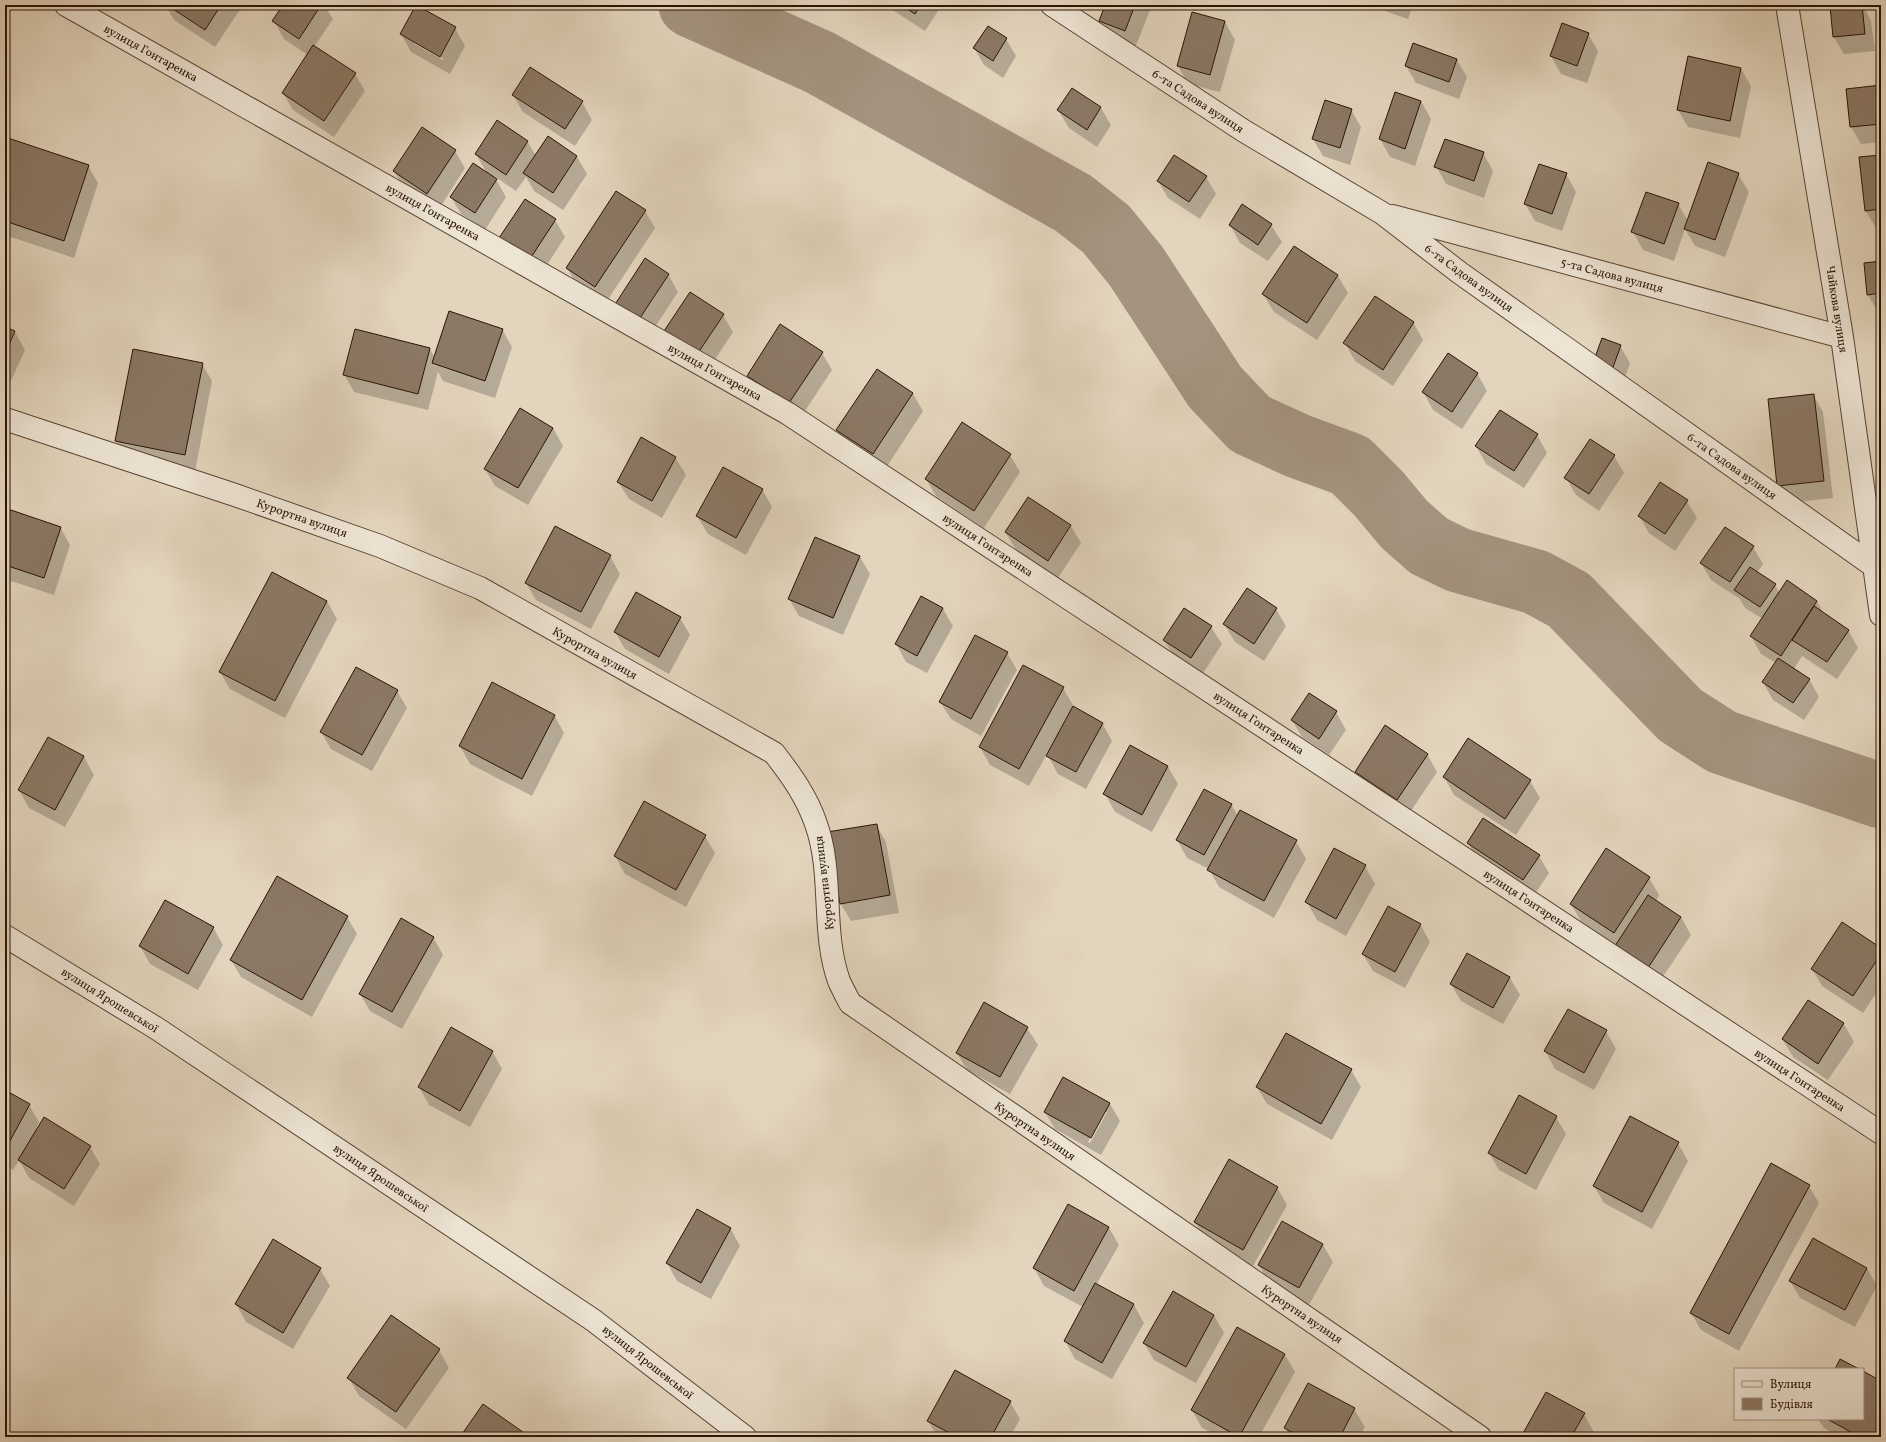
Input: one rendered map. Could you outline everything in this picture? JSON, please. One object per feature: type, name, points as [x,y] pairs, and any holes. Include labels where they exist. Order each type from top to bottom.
[{"type":"street","name":"вулиця Гонтаренка","points":[[66,5],[787,413],[1881,1133]]},
{"type":"street","name":"6-та Садова вулиця","points":[[1052,5],[1244,131],[1382,213],[1460,273],[1875,567]]},
{"type":"street","name":"Чайкова вулиця","points":[[1787,5],[1842,337],[1881,615]]},
{"type":"street","name":"5-та Садова вулиця","points":[[1382,213],[1842,337]]},
{"type":"street","name":"Курортна вулиця","points":[[5,419],[235,495],[373,544],[480,588],[774,753],[798,785],[816,824],[824,860],[832,950],[839,981],[850,1003],[1480,1437]]},
{"type":"street","name":"вулиця Ярошевської","points":[[5,936],[156,1028],[593,1320],[745,1437]]},
{"type":"building","points":[[167,5],[221,5],[205,30]]},
{"type":"building","points":[[283,5],[321,5],[299,39],[272,21]]},
{"type":"building","points":[[416,5],[456,27],[440,57],[400,34]]},
{"type":"building","points":[[901,5],[921,5],[915,14]]},
{"type":"building","points":[[1105,5],[1135,5],[1125,31],[1099,21]]},
{"type":"building","points":[[1862,5],[1865,34],[1833,37],[1830,6]]},
{"type":"building","points":[[1192,12],[1225,21],[1210,75],[1177,66]]},
{"type":"building","points":[[1562,23],[1589,33],[1577,66],[1550,56]]},
{"type":"building","points":[[988,26],[1007,38],[993,61],[973,48]]},
{"type":"building","points":[[1413,43],[1457,59],[1449,82],[1405,66]]},
{"type":"building","points":[[313,45],[356,73],[324,121],[282,93]]},
{"type":"building","points":[[1688,56],[1741,68],[1730,121],[1677,110]]},
{"type":"building","points":[[530,67],[583,101],[565,129],[512,95]]},
{"type":"building","points":[[1881,85],[1881,124],[1850,127],[1846,89]]},
{"type":"building","points":[[1072,88],[1101,107],[1087,130],[1057,110]]},
{"type":"building","points":[[1395,92],[1421,101],[1405,149],[1379,139]]},
{"type":"building","points":[[1325,100],[1352,109],[1340,148],[1312,139]]},
{"type":"building","points":[[497,120],[528,141],[506,175],[475,154]]},
{"type":"building","points":[[422,127],[456,150],[427,194],[393,171]]},
{"type":"building","points":[[548,136],[577,156],[553,193],[523,173]]},
{"type":"building","points":[[5,137],[89,165],[64,241],[5,221]]},
{"type":"building","points":[[1445,139],[1484,152],[1474,181],[1434,167]]},
{"type":"building","points":[[1174,155],[1207,176],[1189,202],[1157,181]]},
{"type":"building","points":[[1881,155],[1881,209],[1865,211],[1859,157]]},
{"type":"building","points":[[1708,162],[1739,173],[1715,240],[1684,229]]},
{"type":"building","points":[[473,163],[497,179],[475,213],[450,197]]},
{"type":"building","points":[[1539,164],[1567,173],[1552,214],[1524,204]]},
{"type":"building","points":[[616,191],[646,210],[595,287],[566,268]]},
{"type":"building","points":[[1646,192],[1679,203],[1664,244],[1631,232]]},
{"type":"building","points":[[525,199],[556,219],[528,262],[497,241]]},
{"type":"building","points":[[1242,204],[1272,224],[1258,245],[1229,225]]},
{"type":"building","points":[[1294,246],[1338,275],[1307,323],[1262,294]]},
{"type":"building","points":[[645,258],[669,274],[636,324],[612,309]]},
{"type":"building","points":[[1881,261],[1881,293],[1867,295],[1864,263]]},
{"type":"building","points":[[690,292],[724,314],[698,353],[664,331]]},
{"type":"building","points":[[1375,296],[1414,322],[1383,370],[1343,343]]},
{"type":"building","points":[[449,311],[503,329],[485,381],[432,363]]},
{"type":"building","points":[[780,324],[823,352],[789,403],[747,376]]},
{"type":"building","points":[[5,327],[15,331],[5,354]]},
{"type":"building","points":[[355,329],[430,348],[418,394],[343,375]]},
{"type":"building","points":[[1602,338],[1621,345],[1612,370],[1593,363]]},
{"type":"building","points":[[133,349],[203,363],[185,455],[115,441]]},
{"type":"building","points":[[1448,353],[1478,373],[1452,412],[1422,392]]},
{"type":"building","points":[[877,369],[913,393],[873,454],[836,430]]},
{"type":"building","points":[[1814,394],[1824,481],[1777,486],[1768,399]]},
{"type":"building","points":[[520,408],[553,428],[518,488],[484,469]]},
{"type":"building","points":[[1500,410],[1538,434],[1514,471],[1475,446]]},
{"type":"building","points":[[962,422],[1011,454],[974,511],[925,479]]},
{"type":"building","points":[[641,437],[676,457],[652,501],[617,482]]},
{"type":"building","points":[[1590,439],[1615,455],[1589,494],[1564,478]]},
{"type":"building","points":[[723,467],[763,489],[736,538],[696,516]]},
{"type":"building","points":[[1660,482],[1688,500],[1665,534],[1638,516]]},
{"type":"building","points":[[1028,497],[1071,525],[1048,561],[1005,532]]},
{"type":"building","points":[[5,508],[61,527],[44,578],[5,565]]},
{"type":"building","points":[[555,526],[611,555],[581,612],[525,583]]},
{"type":"building","points":[[1725,527],[1754,546],[1730,582],[1700,563]]},
{"type":"building","points":[[815,537],[860,556],[833,618],[788,599]]},
{"type":"building","points":[[1750,567],[1776,584],[1760,607],[1734,590]]},
{"type":"building","points":[[272,572],[327,601],[275,701],[219,672]]},
{"type":"building","points":[[1787,580],[1817,601],[1781,656],[1750,636]]},
{"type":"building","points":[[1247,588],[1277,608],[1254,644],[1223,624]]},
{"type":"building","points":[[636,592],[681,617],[659,657],[614,632]]},
{"type":"building","points":[[921,596],[943,608],[917,656],[895,644]]},
{"type":"building","points":[[1814,606],[1849,630],[1827,662],[1792,640]]},
{"type":"building","points":[[1184,608],[1212,626],[1191,658],[1163,640]]},
{"type":"building","points":[[975,635],[1008,652],[971,719],[939,702]]},
{"type":"building","points":[[1778,658],[1810,679],[1793,703],[1762,682]]},
{"type":"building","points":[[1023,665],[1064,687],[1019,769],[979,747]]},
{"type":"building","points":[[356,667],[398,690],[362,755],[320,732]]},
{"type":"building","points":[[492,682],[555,715],[522,779],[459,746]]},
{"type":"building","points":[[1309,693],[1337,711],[1319,739],[1291,720]]},
{"type":"building","points":[[1073,706],[1103,723],[1076,772],[1046,756]]},
{"type":"building","points":[[1385,725],[1428,754],[1397,800],[1355,772]]},
{"type":"building","points":[[48,737],[84,756],[55,810],[18,790]]},
{"type":"building","points":[[1468,738],[1531,780],[1505,819],[1443,777]]},
{"type":"building","points":[[1130,745],[1168,766],[1142,815],[1103,794]]},
{"type":"building","points":[[1204,789],[1232,804],[1204,855],[1176,840]]},
{"type":"building","points":[[644,801],[706,835],[676,890],[614,856]]},
{"type":"building","points":[[1240,810],[1297,840],[1264,901],[1207,870]]},
{"type":"building","points":[[1483,818],[1540,855],[1523,880],[1467,843]]},
{"type":"building","points":[[877,824],[890,895],[840,904],[827,832]]},
{"type":"building","points":[[1334,848],[1366,865],[1336,919],[1305,902]]},
{"type":"building","points":[[1606,848],[1650,877],[1614,933],[1570,904]]},
{"type":"building","points":[[277,876],[348,916],[302,1000],[230,960]]},
{"type":"building","points":[[1648,895],[1681,917],[1648,968],[1615,946]]},
{"type":"building","points":[[165,900],[214,927],[188,974],[139,946]]},
{"type":"building","points":[[1388,906],[1421,924],[1395,972],[1362,954]]},
{"type":"building","points":[[401,918],[434,937],[392,1012],[359,994]]},
{"type":"building","points":[[1842,922],[1881,948],[1881,954],[1853,996],[1811,969]]},
{"type":"building","points":[[1467,953],[1510,977],[1493,1008],[1450,984]]},
{"type":"building","points":[[1808,1000],[1844,1023],[1818,1064],[1782,1039]]},
{"type":"building","points":[[984,1002],[1028,1027],[1000,1077],[956,1053]]},
{"type":"building","points":[[1568,1009],[1607,1030],[1584,1073],[1544,1051]]},
{"type":"building","points":[[451,1027],[493,1051],[460,1111],[418,1087]]},
{"type":"building","points":[[1286,1033],[1352,1069],[1321,1124],[1256,1087]]},
{"type":"building","points":[[1063,1077],[1110,1103],[1091,1138],[1044,1112]]},
{"type":"building","points":[[5,1090],[30,1104],[5,1150]]},
{"type":"building","points":[[1519,1095],[1557,1116],[1526,1174],[1488,1153]]},
{"type":"building","points":[[1630,1116],[1679,1142],[1642,1212],[1593,1186]]},
{"type":"building","points":[[44,1117],[91,1146],[64,1189],[18,1160]]},
{"type":"building","points":[[1229,1159],[1278,1187],[1243,1250],[1194,1222]]},
{"type":"building","points":[[1771,1163],[1810,1185],[1729,1334],[1690,1313]]},
{"type":"building","points":[[1068,1204],[1109,1227],[1074,1291],[1033,1268]]},
{"type":"building","points":[[697,1209],[731,1228],[701,1283],[666,1263]]},
{"type":"building","points":[[1282,1221],[1323,1244],[1299,1288],[1258,1265]]},
{"type":"building","points":[[1813,1238],[1867,1268],[1845,1310],[1789,1281]]},
{"type":"building","points":[[273,1239],[321,1268],[283,1333],[235,1304]]},
{"type":"building","points":[[1095,1283],[1134,1304],[1102,1363],[1064,1341]]},
{"type":"building","points":[[1173,1291],[1214,1315],[1186,1367],[1143,1343]]},
{"type":"building","points":[[391,1315],[440,1349],[396,1412],[347,1378]]},
{"type":"building","points":[[1237,1327],[1285,1354],[1239,1437],[1191,1410]]},
{"type":"building","points":[[1840,1359],[1857,1368],[1836,1368]]},
{"type":"building","points":[[955,1370],[1011,1401],[991,1437],[957,1437],[927,1421]]},
{"type":"building","points":[[1864,1372],[1881,1381],[1881,1423],[1873,1437],[1860,1437],[1829,1420],[1864,1420]]},
{"type":"building","points":[[1308,1383],[1355,1408],[1340,1437],[1301,1437],[1284,1428]]},
{"type":"building","points":[[1546,1392],[1585,1413],[1571,1437],[1521,1437]]},
{"type":"building","points":[[483,1404],[530,1437],[460,1437]]},
{"type":"waterway","points":[[691,5],[819,62],[1073,203],[1106,229],[1136,266],[1215,387],[1250,424],[1298,446],[1350,465],[1379,494],[1404,524],[1429,546],[1458,560],[1536,582],[1569,600],[1680,715],[1722,742],[1881,796]]}]
